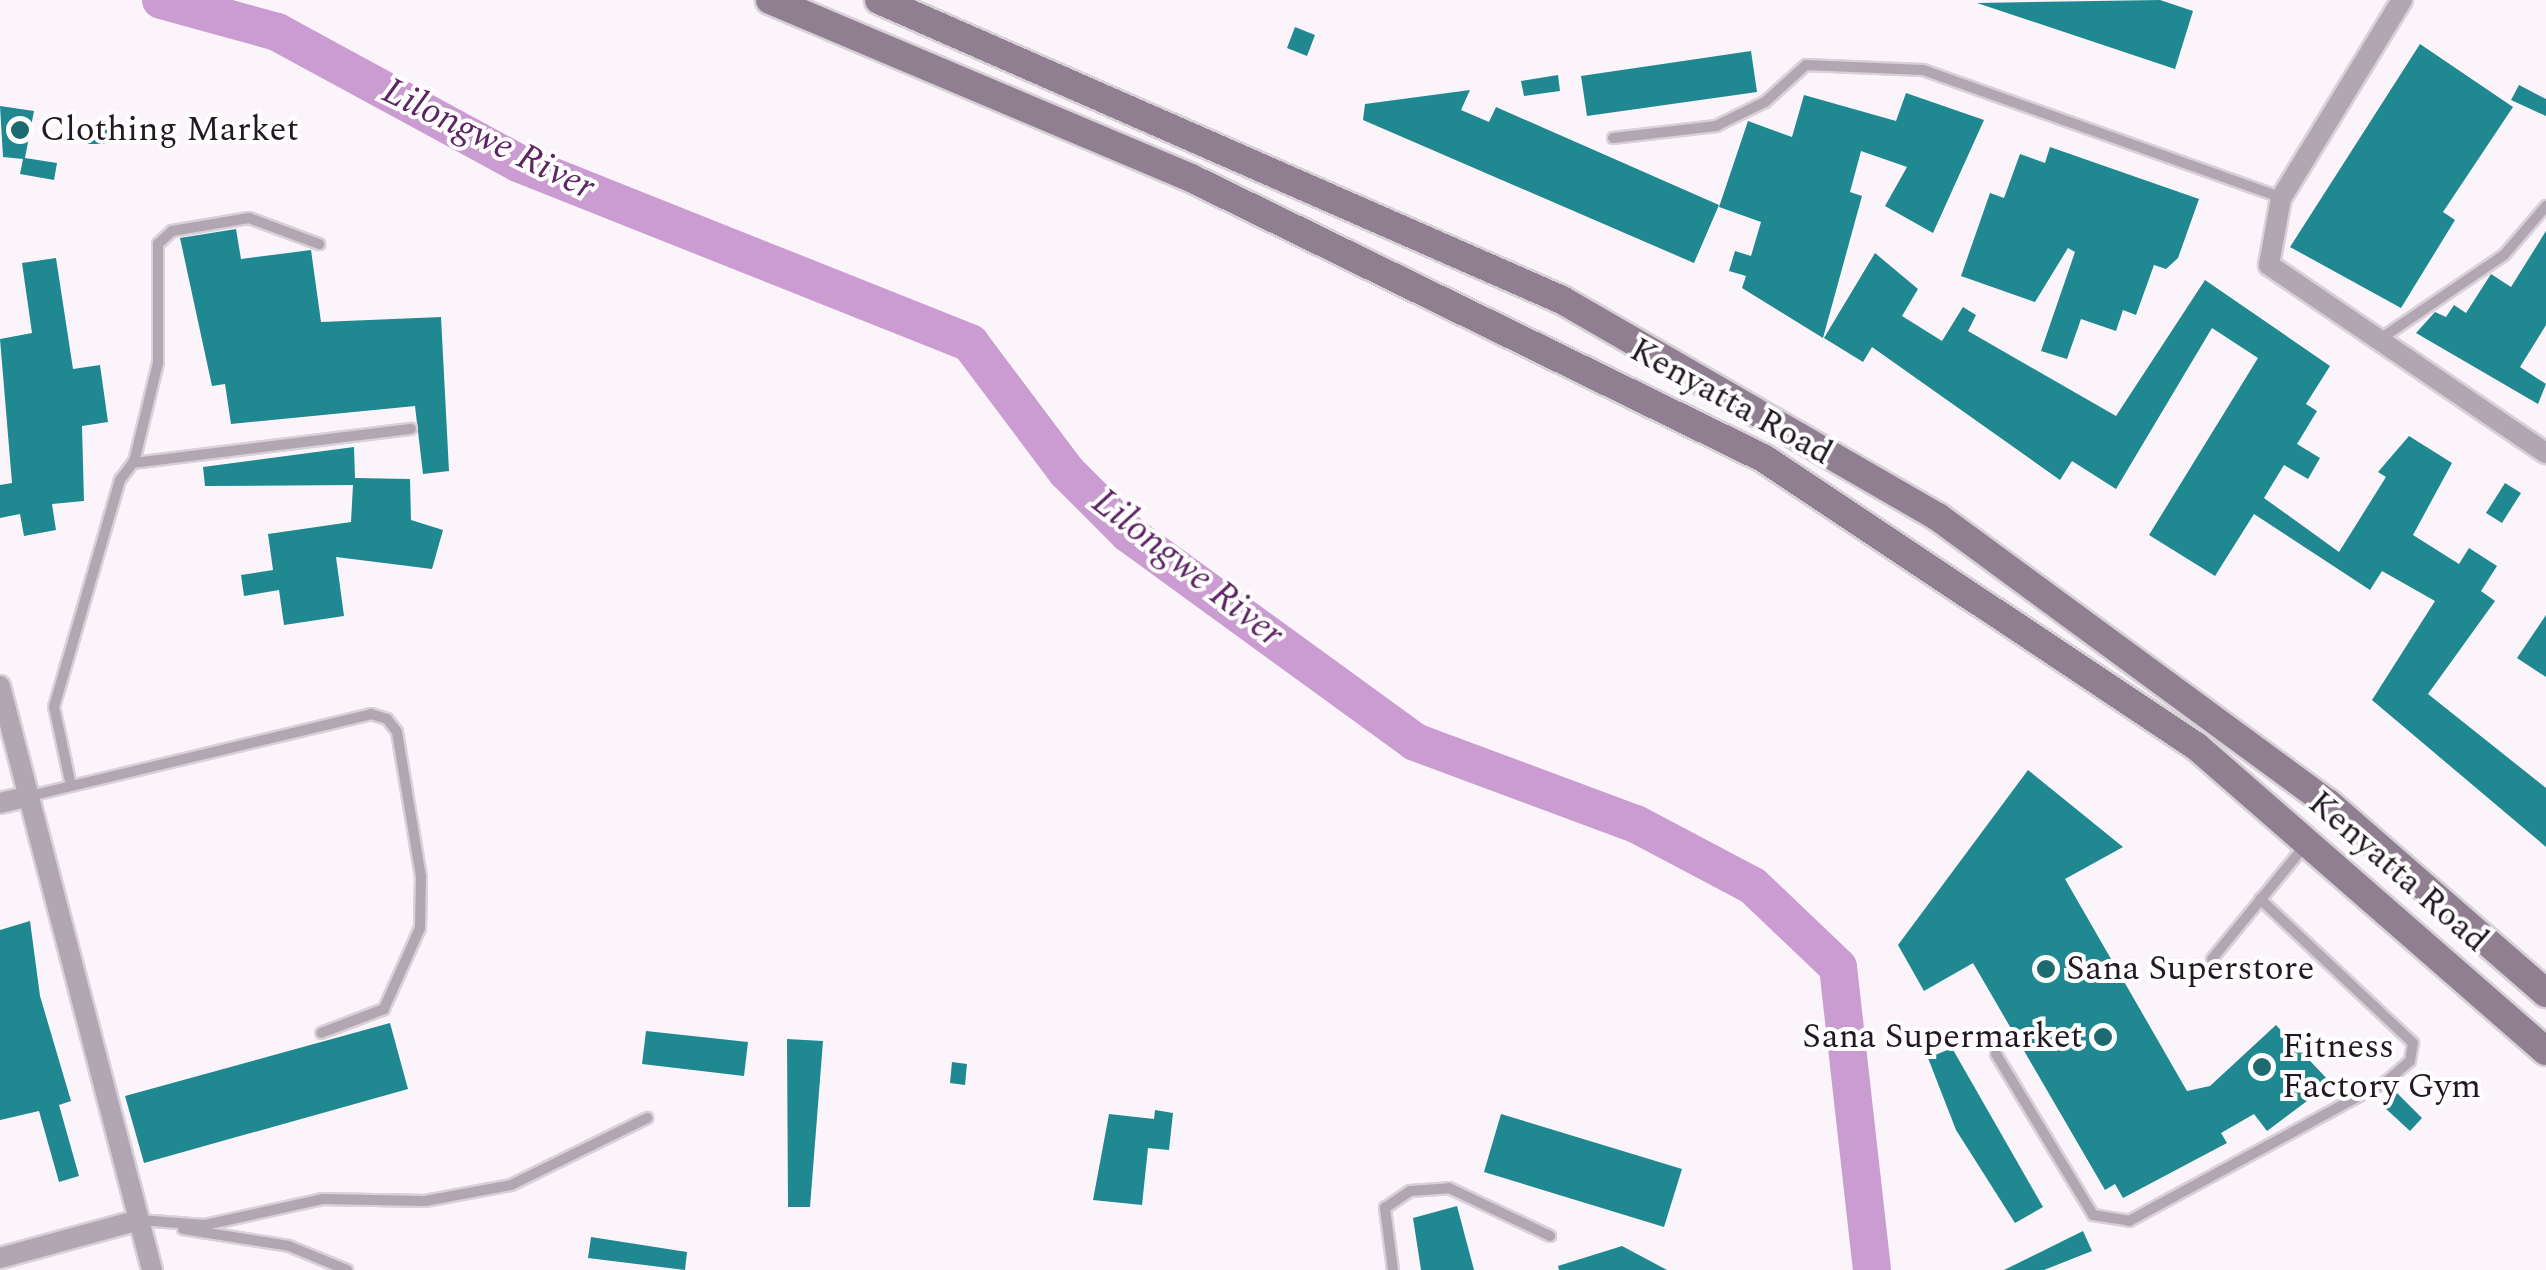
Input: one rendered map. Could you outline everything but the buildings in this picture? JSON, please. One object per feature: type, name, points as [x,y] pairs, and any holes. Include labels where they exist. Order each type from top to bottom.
[{"type":"main road","name":"Kenyatta Road","points":[[770,0],[1191,178],[1665,403],[1880,531],[2196,746],[2546,1051]]},
{"type":"main road","name":"Kenyatta Road","points":[[880,0],[1562,300],[1938,517],[2328,803],[2546,993]]},
{"type":"main road","points":[[2446,964],[2472,929]]},
{"type":"street","points":[[2402,0],[2282,198],[2269,264],[2546,453]]},
{"type":"street","points":[[0,686],[152,1270]]},
{"type":"street","points":[[0,802],[30,796]]},
{"type":"street","points":[[0,1258],[139,1220]]},
{"type":"lane","points":[[1613,138],[1716,126],[1765,102],[1806,65],[1923,70],[2282,198]]},
{"type":"lane","points":[[2379,340],[2504,255],[2546,206]]},
{"type":"lane","points":[[71,786],[54,707],[120,480],[133,463],[158,364],[158,244],[172,230],[249,218],[319,244]]},
{"type":"lane","points":[[133,463],[411,429]]},
{"type":"lane","points":[[30,796],[370,714],[387,719],[421,877],[420,928],[384,1009],[321,1033]]},
{"type":"lane","points":[[2212,959],[2307,842]]},
{"type":"lane","points":[[1996,1054],[2093,1215],[2129,1221],[2387,1081],[2410,1061],[2413,1043],[2260,899]]},
{"type":"lane","points":[[173,1226],[322,1198],[425,1200],[510,1186],[647,1118]]},
{"type":"lane","points":[[1393,1270],[1385,1208],[1410,1191],[1449,1188],[1550,1236]]},
{"type":"lane","points":[[139,1220],[290,1246],[347,1270]]},
{"type":"waterway","name":"Lilongwe River","points":[[161,0],[277,32],[518,163],[970,343],[1067,472],[1129,534],[1415,742],[1636,824],[1753,886],[1838,967],[1872,1270]]},
{"type":"place","name":"Clothing Market","points":[[20,130]]},
{"type":"place","name":"Sana Superstore","points":[[2046,969]]},
{"type":"place","name":"Sana Supermarket","points":[[2103,1037]]},
{"type":"place","name":"Fitness Factory Gym","points":[[2262,1067]]}]
